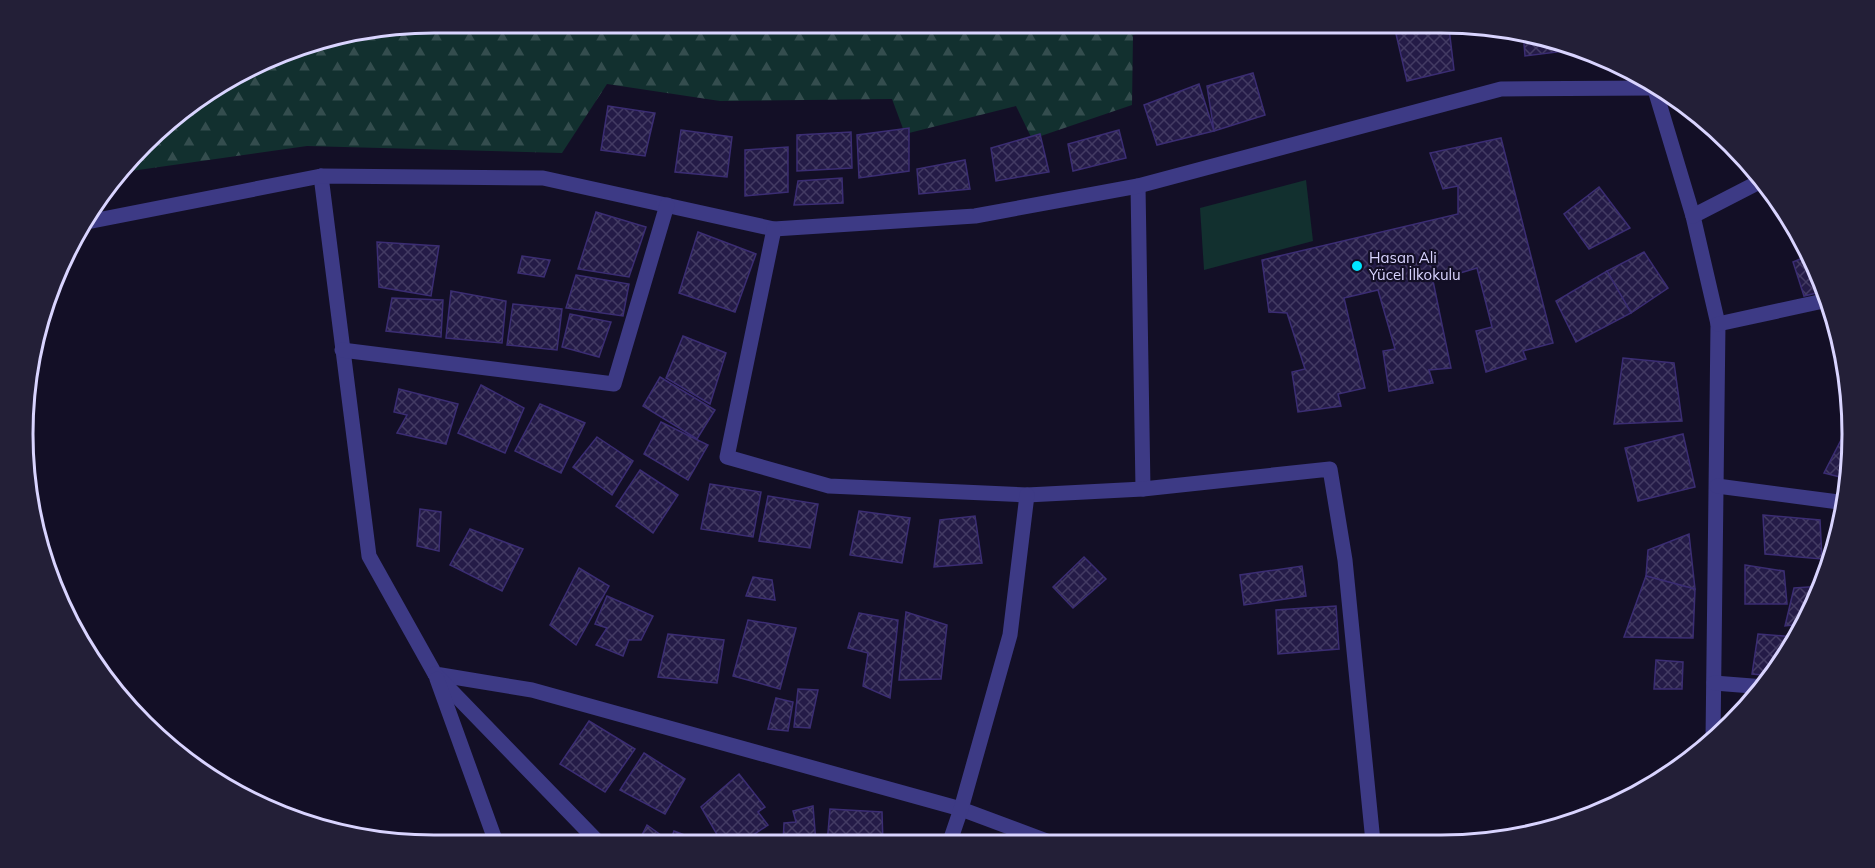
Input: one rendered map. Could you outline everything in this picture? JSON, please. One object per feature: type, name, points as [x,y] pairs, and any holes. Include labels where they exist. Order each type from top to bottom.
[{"type":"street","points":[[95,220],[321,176],[543,178],[774,229],[975,216],[1138,186],[1500,89],[1641,86]]},
{"type":"street","points":[[1657,97],[1693,216],[1718,324],[1713,728]]},
{"type":"street","points":[[321,176],[369,556],[435,674],[493,835]]},
{"type":"street","points":[[1693,216],[1754,184]]},
{"type":"street","points":[[1138,186],[1143,489]]},
{"type":"street","points":[[342,350],[614,384],[667,205]]},
{"type":"street","points":[[774,229],[727,457],[829,486],[1027,495],[1143,489],[1330,469],[1345,560],[1372,835]]},
{"type":"street","points":[[1718,324],[1820,302]]},
{"type":"street","points":[[1717,486],[1836,502]]},
{"type":"street","points":[[952,835],[1010,635],[1027,495]]},
{"type":"street","points":[[435,674],[532,690],[961,809],[1031,835]]},
{"type":"street","points":[[435,674],[591,835]]},
{"type":"street","points":[[1714,683],[1752,686]]},
{"type":"green space","points":[[434,33],[1139,33],[1133,35],[1132,105],[1032,139],[1016,106],[905,134],[892,99],[720,101],[607,84],[562,153],[307,146],[132,171],[150,150],[190,116],[257,74],[305,54],[382,36]]},
{"type":"green space","points":[[1306,180],[1313,241],[1204,270],[1200,208]]},
{"type":"building","points":[[1450,33],[1454,70],[1407,81],[1396,34]]},
{"type":"building","points":[[1524,42],[1561,51],[1525,56]]},
{"type":"building","points":[[1253,73],[1265,115],[1214,131],[1207,86]]},
{"type":"building","points":[[1199,84],[1214,131],[1157,145],[1144,105]]},
{"type":"building","points":[[608,106],[655,113],[645,156],[601,150]]},
{"type":"building","points":[[909,128],[909,171],[859,178],[857,135]]},
{"type":"building","points":[[681,130],[732,137],[727,177],[675,172]]},
{"type":"building","points":[[1119,130],[1126,158],[1073,171],[1068,144]]},
{"type":"building","points":[[851,132],[852,168],[797,171],[797,135]]},
{"type":"building","points":[[1040,134],[1049,172],[996,181],[991,148]]},
{"type":"building","points":[[1501,138],[1553,343],[1523,351],[1526,359],[1486,372],[1476,331],[1492,327],[1477,268],[1433,281],[1451,368],[1429,370],[1433,383],[1389,391],[1383,351],[1395,349],[1378,290],[1344,298],[1365,388],[1338,394],[1341,406],[1298,412],[1292,372],[1305,369],[1287,313],[1269,312],[1262,260],[1458,214],[1458,186],[1443,189],[1430,153]]},
{"type":"building","points":[[788,147],[788,192],[745,196],[745,150]]},
{"type":"building","points":[[965,160],[970,189],[919,194],[917,169]]},
{"type":"building","points":[[842,178],[843,203],[794,205],[798,181]]},
{"type":"building","points":[[1599,187],[1630,228],[1589,249],[1564,214]]},
{"type":"building","points":[[596,212],[646,227],[629,277],[578,269]]},
{"type":"building","points":[[698,232],[756,254],[735,312],[679,293]]},
{"type":"building","points":[[377,242],[439,246],[431,296],[379,287]]},
{"type":"building","points":[[1644,252],[1668,288],[1631,313],[1607,271]]},
{"type":"building","points":[[522,256],[550,260],[544,277],[518,273]]},
{"type":"building","points":[[1802,258],[1816,293],[1804,296],[1793,262]]},
{"type":"building","points":[[1607,271],[1631,313],[1576,342],[1556,301]]},
{"type":"building","points":[[576,275],[629,284],[623,316],[566,308]]},
{"type":"building","points":[[451,291],[506,301],[502,343],[446,338]]},
{"type":"building","points":[[392,298],[443,300],[441,337],[386,331]]},
{"type":"building","points":[[513,304],[562,309],[557,350],[507,345]]},
{"type":"building","points":[[570,314],[611,322],[599,357],[562,347]]},
{"type":"building","points":[[683,336],[726,353],[710,404],[666,378]]},
{"type":"building","points":[[1623,358],[1674,363],[1682,421],[1614,424]]},
{"type":"building","points":[[660,377],[715,410],[697,439],[643,406]]},
{"type":"building","points":[[481,385],[524,408],[505,453],[458,433]]},
{"type":"building","points":[[399,389],[458,404],[446,444],[397,433],[407,415],[394,412]]},
{"type":"building","points":[[540,404],[585,423],[561,473],[515,451]]},
{"type":"building","points":[[661,422],[708,445],[688,480],[644,454]]},
{"type":"building","points":[[1683,434],[1695,487],[1638,501],[1625,448]]},
{"type":"building","points":[[597,437],[633,461],[612,495],[573,467]]},
{"type":"building","points":[[1841,440],[1842,440],[1840,477],[1824,473]]},
{"type":"building","points":[[640,470],[678,495],[653,533],[616,506]]},
{"type":"building","points":[[710,484],[761,492],[753,537],[701,529]]},
{"type":"building","points":[[768,496],[818,504],[810,548],[759,541]]},
{"type":"building","points":[[420,509],[441,512],[439,551],[417,546]]},
{"type":"building","points":[[859,511],[910,518],[902,563],[850,555]]},
{"type":"building","points":[[1763,515],[1820,520],[1822,559],[1765,554]]},
{"type":"building","points":[[975,516],[982,563],[934,567],[940,520]]},
{"type":"building","points":[[470,529],[523,549],[502,591],[450,565]]},
{"type":"building","points":[[1689,534],[1695,589],[1646,576],[1648,550]]},
{"type":"building","points":[[1084,557],[1106,579],[1073,608],[1053,587]]},
{"type":"building","points":[[1745,565],[1784,571],[1787,604],[1745,604]]},
{"type":"building","points":[[1302,566],[1306,596],[1244,605],[1240,575]]},
{"type":"building","points":[[579,568],[609,586],[576,645],[550,625]]},
{"type":"building","points":[[1646,576],[1695,589],[1693,638],[1624,637]]},
{"type":"building","points":[[753,577],[772,580],[775,600],[746,596]]},
{"type":"building","points":[[1811,587],[1793,625],[1785,626],[1794,588]]},
{"type":"building","points":[[607,596],[653,616],[641,640],[629,640],[623,656],[596,645],[607,628],[595,624]]},
{"type":"building","points":[[1336,606],[1339,649],[1278,654],[1276,610]]},
{"type":"building","points":[[906,612],[947,625],[941,679],[899,680]]},
{"type":"building","points":[[859,613],[898,620],[890,698],[863,686],[868,653],[848,648]]},
{"type":"building","points":[[748,620],[796,628],[780,689],[733,676]]},
{"type":"building","points":[[668,634],[724,640],[717,683],[658,677]]},
{"type":"building","points":[[1758,634],[1787,636],[1761,675],[1752,674]]},
{"type":"building","points":[[1656,660],[1683,662],[1682,689],[1654,689]]},
{"type":"building","points":[[798,689],[818,690],[810,728],[794,727]]},
{"type":"building","points":[[776,698],[793,702],[788,731],[768,729]]},
{"type":"building","points":[[589,721],[635,749],[605,792],[560,764]]},
{"type":"building","points":[[644,753],[685,779],[665,814],[620,790]]},
{"type":"building","points":[[739,774],[765,807],[758,812],[768,825],[753,835],[717,835],[701,807]]},
{"type":"building","points":[[813,806],[815,835],[783,835],[784,823],[796,822],[793,811]]},
{"type":"building","points":[[830,809],[882,812],[883,835],[828,835]]},
{"type":"building","points":[[647,825],[661,835],[642,835]]},
{"type":"building","points":[[674,831],[685,835],[673,835]]},
{"type":"place","name":"Hasan Ali Yücel İlkokulu","points":[[1357,266]]}]
